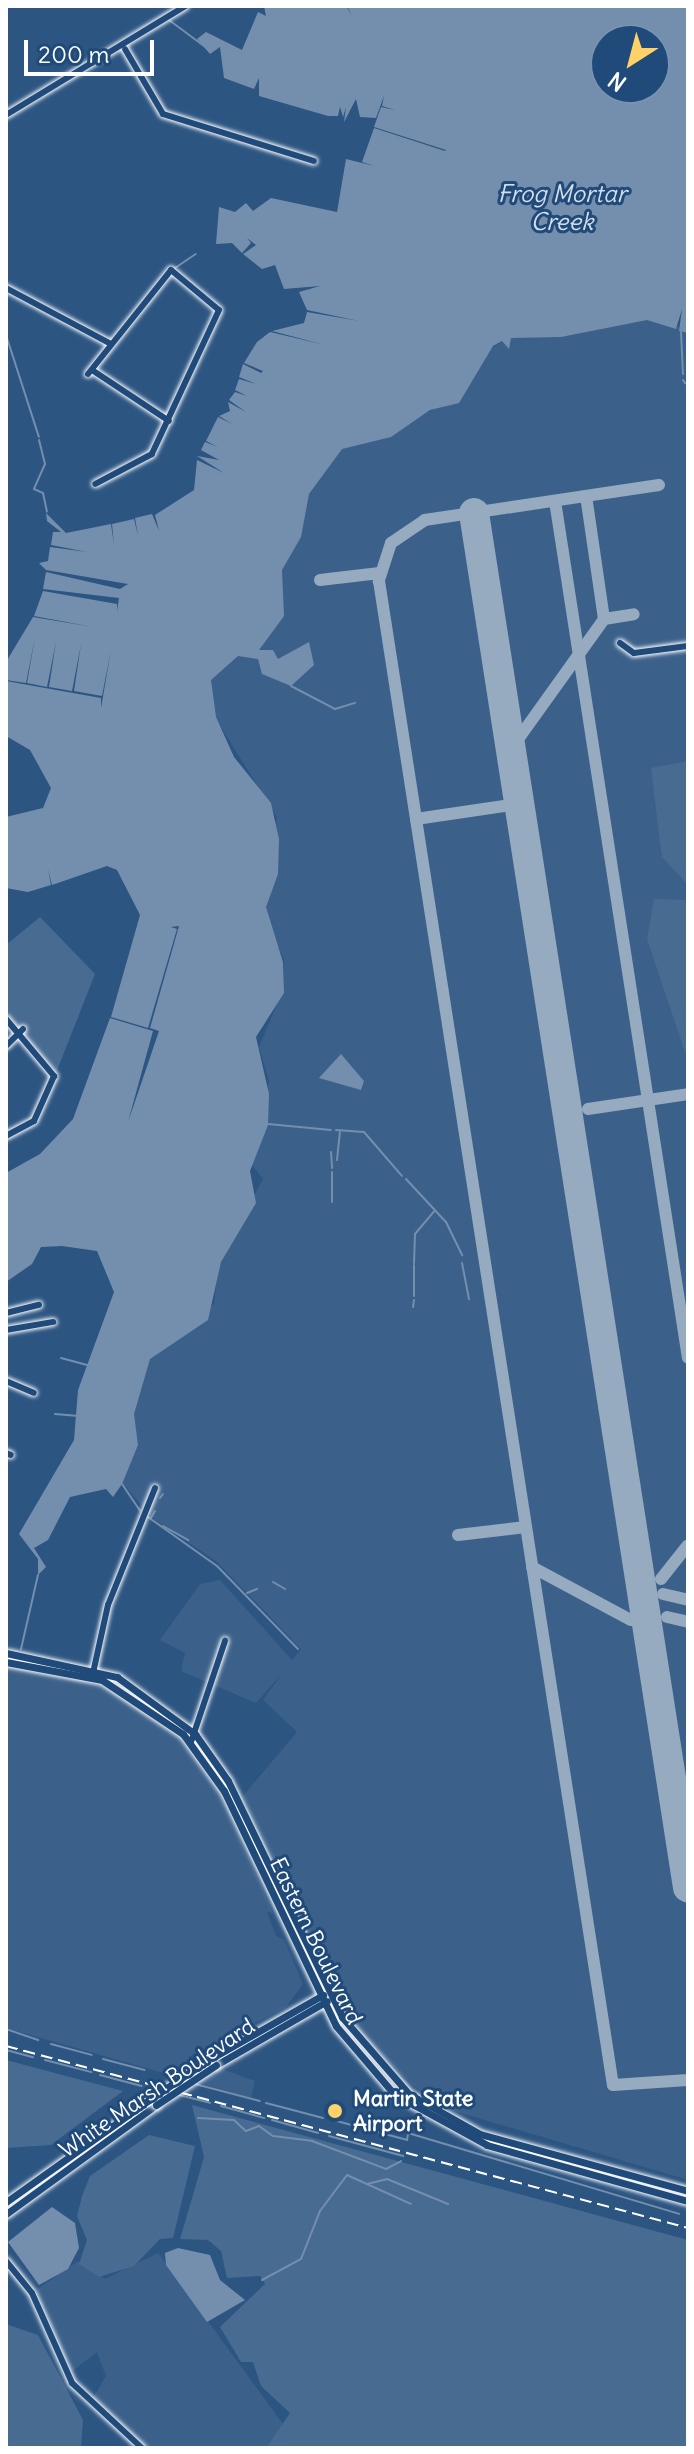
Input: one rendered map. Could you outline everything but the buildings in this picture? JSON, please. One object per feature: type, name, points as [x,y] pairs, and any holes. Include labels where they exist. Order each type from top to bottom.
[{"type":"main road","name":"Eastern Boulevard","points":[[6,1653],[93,1672],[154,1697],[193,1738],[233,1790],[331,1995],[381,2069],[447,2119],[688,2191]]},
{"type":"main road","name":"Eastern Boulevard","points":[[6,1662],[93,1672]]},
{"type":"main road","name":"Eastern Boulevard","points":[[193,1738],[224,1791],[310,1976],[340,2033],[388,2089],[453,2132],[688,2201]]},
{"type":"main road","points":[[284,2016],[308,1997],[310,1976]]},
{"type":"main road","name":"White Marsh Boulevard","points":[[6,2214],[156,2105],[331,1995]]},
{"type":"main road","name":"White Marsh Boulevard","points":[[6,2202],[205,2062],[284,2016],[322,2000]]},
{"type":"main road","points":[[274,2031],[316,2012],[340,2033]]},
{"type":"street","points":[[6,115],[125,49],[185,6]]},
{"type":"street","points":[[125,49],[163,114],[314,161]]},
{"type":"street","points":[[95,484],[142,464],[169,421],[220,314],[173,269],[90,372],[169,421]]},
{"type":"street","points":[[6,288],[111,344]]},
{"type":"street","points":[[620,643],[634,653],[688,646]]},
{"type":"street","points":[[6,1019],[22,1030],[54,1076],[34,1121],[6,1136]]},
{"type":"street","points":[[6,1046],[22,1030]]},
{"type":"street","points":[[6,1313],[39,1305]]},
{"type":"street","points":[[6,1330],[53,1322]]},
{"type":"street","points":[[6,1381],[34,1393]]},
{"type":"street","points":[[93,1672],[109,1599],[155,1488]]},
{"type":"street","points":[[193,1738],[225,1641]]},
{"type":"street","points":[[6,2261],[32,2293],[72,2383],[142,2448]]},
{"type":"shaded area","name":"Martin State Airport","points":[[643,315],[688,330],[688,2180],[451,2110],[414,2086],[361,2034],[243,1796],[297,1732],[263,1700],[281,1675],[256,1703],[181,1671],[185,1653],[160,1640],[200,1584],[220,1580],[292,1660],[301,1649],[216,1561],[155,1520],[122,1483],[137,1439],[128,1427],[151,1354],[214,1304],[219,1261],[263,1179],[252,1165],[269,1081],[259,1047],[283,990],[284,960],[265,913],[277,817],[212,713],[211,674],[283,599],[280,569],[310,486],[340,445],[394,431],[444,403],[489,350],[512,335]]},
{"type":"shaded area","points":[[688,761],[688,885],[662,857],[651,768]]},
{"type":"shaded area","points":[[654,899],[688,900],[686,1055],[647,939]]},
{"type":"shaded area","points":[[40,917],[95,974],[56,1073],[6,1013],[6,945]]},
{"type":"shaded area","points":[[6,1666],[79,1678],[127,1697],[172,1729],[221,1797],[273,1913],[267,1912],[276,1936],[284,1940],[303,1984],[286,2007],[188,2057],[255,2081],[251,2098],[6,2028]]},
{"type":"shaded area","points":[[6,2060],[123,2091],[51,2145],[6,2148]]},
{"type":"shaded area","points":[[192,2105],[688,2240],[688,2448],[266,2448],[290,2413],[261,2386],[253,2362],[241,2362],[220,2327],[265,2284],[260,2276],[227,2278],[221,2251],[208,2240],[180,2239],[204,2157]]},
{"type":"shaded area","points":[[149,2135],[195,2146],[173,2238],[160,2239],[134,2266],[99,2277],[79,2264],[87,2240],[77,2216],[82,2196],[90,2176]]},
{"type":"shaded area","points":[[158,2253],[283,2424],[266,2448],[147,2448],[93,2398],[106,2376],[97,2352],[71,2372],[36,2290],[78,2261],[105,2279]]},
{"type":"shaded area","points":[[6,2324],[38,2335],[83,2420],[81,2448],[6,2448]]},
{"type":"water","name":"Frog Mortar Creek","points":[[264,6],[346,6],[352,16],[347,6],[688,6],[688,333],[679,331],[682,309],[676,329],[647,320],[561,337],[511,338],[509,349],[502,341],[493,346],[459,403],[430,410],[391,437],[342,449],[309,494],[301,537],[282,570],[284,616],[259,650],[273,650],[278,659],[309,642],[314,665],[291,686],[262,674],[258,659],[238,656],[211,680],[216,717],[234,757],[271,803],[279,839],[278,874],[266,907],[283,962],[284,993],[256,1037],[269,1094],[268,1125],[250,1171],[256,1203],[221,1262],[208,1320],[150,1359],[134,1414],[138,1445],[122,1484],[113,1497],[106,1489],[70,1497],[48,1540],[34,1548],[46,1567],[38,1575],[38,1559],[19,1534],[74,1440],[78,1390],[114,1292],[97,1251],[62,1246],[41,1247],[32,1264],[6,1282],[6,1173],[40,1154],[73,1119],[110,1018],[153,1031],[128,1122],[159,1031],[150,1028],[179,926],[171,927],[177,929],[148,1028],[111,1017],[140,915],[117,870],[107,866],[52,885],[48,869],[51,885],[28,892],[6,888],[6,817],[43,808],[51,788],[30,750],[6,736],[6,681],[101,698],[101,708],[111,650],[102,696],[74,691],[81,644],[72,691],[49,687],[56,642],[47,687],[27,683],[35,637],[26,683],[6,680],[6,662],[33,617],[93,627],[34,616],[43,591],[117,604],[117,611],[119,598],[43,589],[46,572],[120,589],[128,584],[46,570],[39,563],[48,561],[50,547],[87,552],[51,545],[53,532],[61,532],[47,521],[46,513],[66,533],[111,524],[114,545],[112,524],[134,519],[138,536],[135,518],[152,514],[159,531],[155,515],[194,490],[197,460],[224,473],[197,456],[219,460],[201,450],[205,442],[218,447],[206,441],[218,417],[232,424],[219,416],[230,411],[228,402],[246,412],[229,400],[235,392],[247,396],[235,390],[239,379],[256,384],[239,377],[243,364],[261,373],[263,371],[244,363],[257,342],[270,332],[325,345],[272,331],[304,323],[307,312],[359,321],[307,310],[299,292],[320,286],[284,289],[275,265],[262,269],[243,254],[256,245],[247,238],[251,243],[242,253],[232,243],[216,244],[219,207],[235,212],[246,203],[253,211],[271,198],[337,212],[346,159],[374,166],[362,162],[374,128],[446,150],[374,127],[381,107],[395,110],[382,106],[384,96],[376,118],[360,117],[356,99],[344,122],[346,107],[343,117],[340,107],[338,116],[328,116],[259,96],[259,78],[254,89],[224,78],[220,47],[210,54],[197,39],[206,32],[242,50],[258,12],[266,16]]},
{"type":"water","points":[[341,1054],[364,1081],[361,1090],[319,1078]]},
{"type":"water","points":[[52,2207],[75,2223],[79,2248],[68,2269],[39,2285],[8,2242]]},
{"type":"water","points":[[178,2248],[210,2255],[220,2280],[245,2300],[207,2322],[166,2265],[165,2253]]},
{"type":"waterway","name":"Frog Mortar Creek","points":[[169,20],[204,46]]},
{"type":"waterway","points":[[175,268],[196,254]]},
{"type":"waterway","points":[[681,332],[683,374]]},
{"type":"waterway","name":"Frog Mortar Creek","points":[[6,335],[39,437]]},
{"type":"waterway","name":"Frog Mortar Creek","points":[[39,440],[45,464],[34,489],[43,493],[47,512]]},
{"type":"waterway","name":"Frog Mortar Creek","points":[[291,686],[335,709],[355,703]]},
{"type":"waterway","points":[[268,1124],[331,1130]]},
{"type":"waterway","points":[[336,1130],[364,1132],[402,1176]]},
{"type":"waterway","points":[[337,1160],[340,1132]]},
{"type":"waterway","points":[[331,1152],[332,1168]]},
{"type":"waterway","points":[[332,1172],[332,1202]]},
{"type":"waterway","points":[[406,1179],[446,1222],[462,1255]]},
{"type":"waterway","points":[[414,1263],[415,1234],[434,1211]]},
{"type":"waterway","points":[[462,1263],[469,1299]]},
{"type":"waterway","points":[[414,1265],[414,1296]]},
{"type":"waterway","points":[[413,1307],[414,1300]]},
{"type":"waterway","points":[[61,1358],[88,1365]]},
{"type":"waterway","points":[[55,1414],[79,1416]]},
{"type":"waterway","name":"Frog Mortar Creek","points":[[122,1484],[140,1511]]},
{"type":"waterway","points":[[160,1498],[163,1494]]},
{"type":"waterway","points":[[151,1518],[155,1511]]},
{"type":"waterway","points":[[148,1517],[217,1566],[298,1649]]},
{"type":"waterway","points":[[163,1526],[188,1540]]},
{"type":"waterway","name":"Frog Mortar Creek","points":[[21,1649],[38,1575]]},
{"type":"waterway","points":[[273,1582],[285,1589]]},
{"type":"waterway","points":[[247,1593],[257,1589]]},
{"type":"waterway","points":[[6,2029],[38,2040]]},
{"type":"waterway","points":[[51,2044],[92,2055]]},
{"type":"waterway","points":[[6,2050],[33,2057]]},
{"type":"waterway","points":[[103,2059],[145,2070]]},
{"type":"waterway","points":[[45,2060],[91,2072]]},
{"type":"waterway","points":[[100,2075],[142,2086]]},
{"type":"waterway","points":[[195,2084],[260,2101]]},
{"type":"waterway","points":[[175,2094],[210,2103]]},
{"type":"waterway","points":[[266,2103],[323,2118]]},
{"type":"waterway","points":[[221,2106],[264,2118]]},
{"type":"waterway","points":[[198,2118],[234,2120],[246,2131],[259,2126],[273,2136],[312,2141],[386,2169],[401,2161]]},
{"type":"waterway","points":[[272,2120],[318,2133]]},
{"type":"waterway","points":[[333,2120],[407,2140],[409,2128]]},
{"type":"waterway","points":[[408,2133],[679,2214]]},
{"type":"waterway","points":[[329,2136],[403,2156]]},
{"type":"waterway","points":[[262,2280],[301,2259],[320,2211],[347,2175],[411,2204]]},
{"type":"waterway","points":[[367,2184],[387,2179],[448,2204]]},
{"type":"taxiway","points":[[659,485],[425,520],[391,543],[379,581],[613,2085],[688,2080]]},
{"type":"taxiway","points":[[511,749],[604,619],[586,496]]},
{"type":"taxiway","points":[[555,501],[688,1358]]},
{"type":"taxiway","points":[[320,580],[380,573]]},
{"type":"taxiway","points":[[604,619],[634,614]]},
{"type":"taxiway","points":[[416,819],[504,806]]},
{"type":"taxiway","points":[[588,1109],[688,1094]]},
{"type":"taxiway","points":[[458,1535],[526,1527]]},
{"type":"taxiway","points":[[661,1579],[688,1545]]},
{"type":"taxiway","points":[[532,1567],[631,1620]]},
{"type":"taxiway","points":[[663,1594],[688,1600]]},
{"type":"taxiway","points":[[667,1617],[688,1622]]},
{"type":"runway","points":[[474,513],[688,1887]]},
{"type":"railway","points":[[6,2046],[688,2228]]},
{"type":"place","name":"Martin State Airport","points":[[335,2111]]}]
